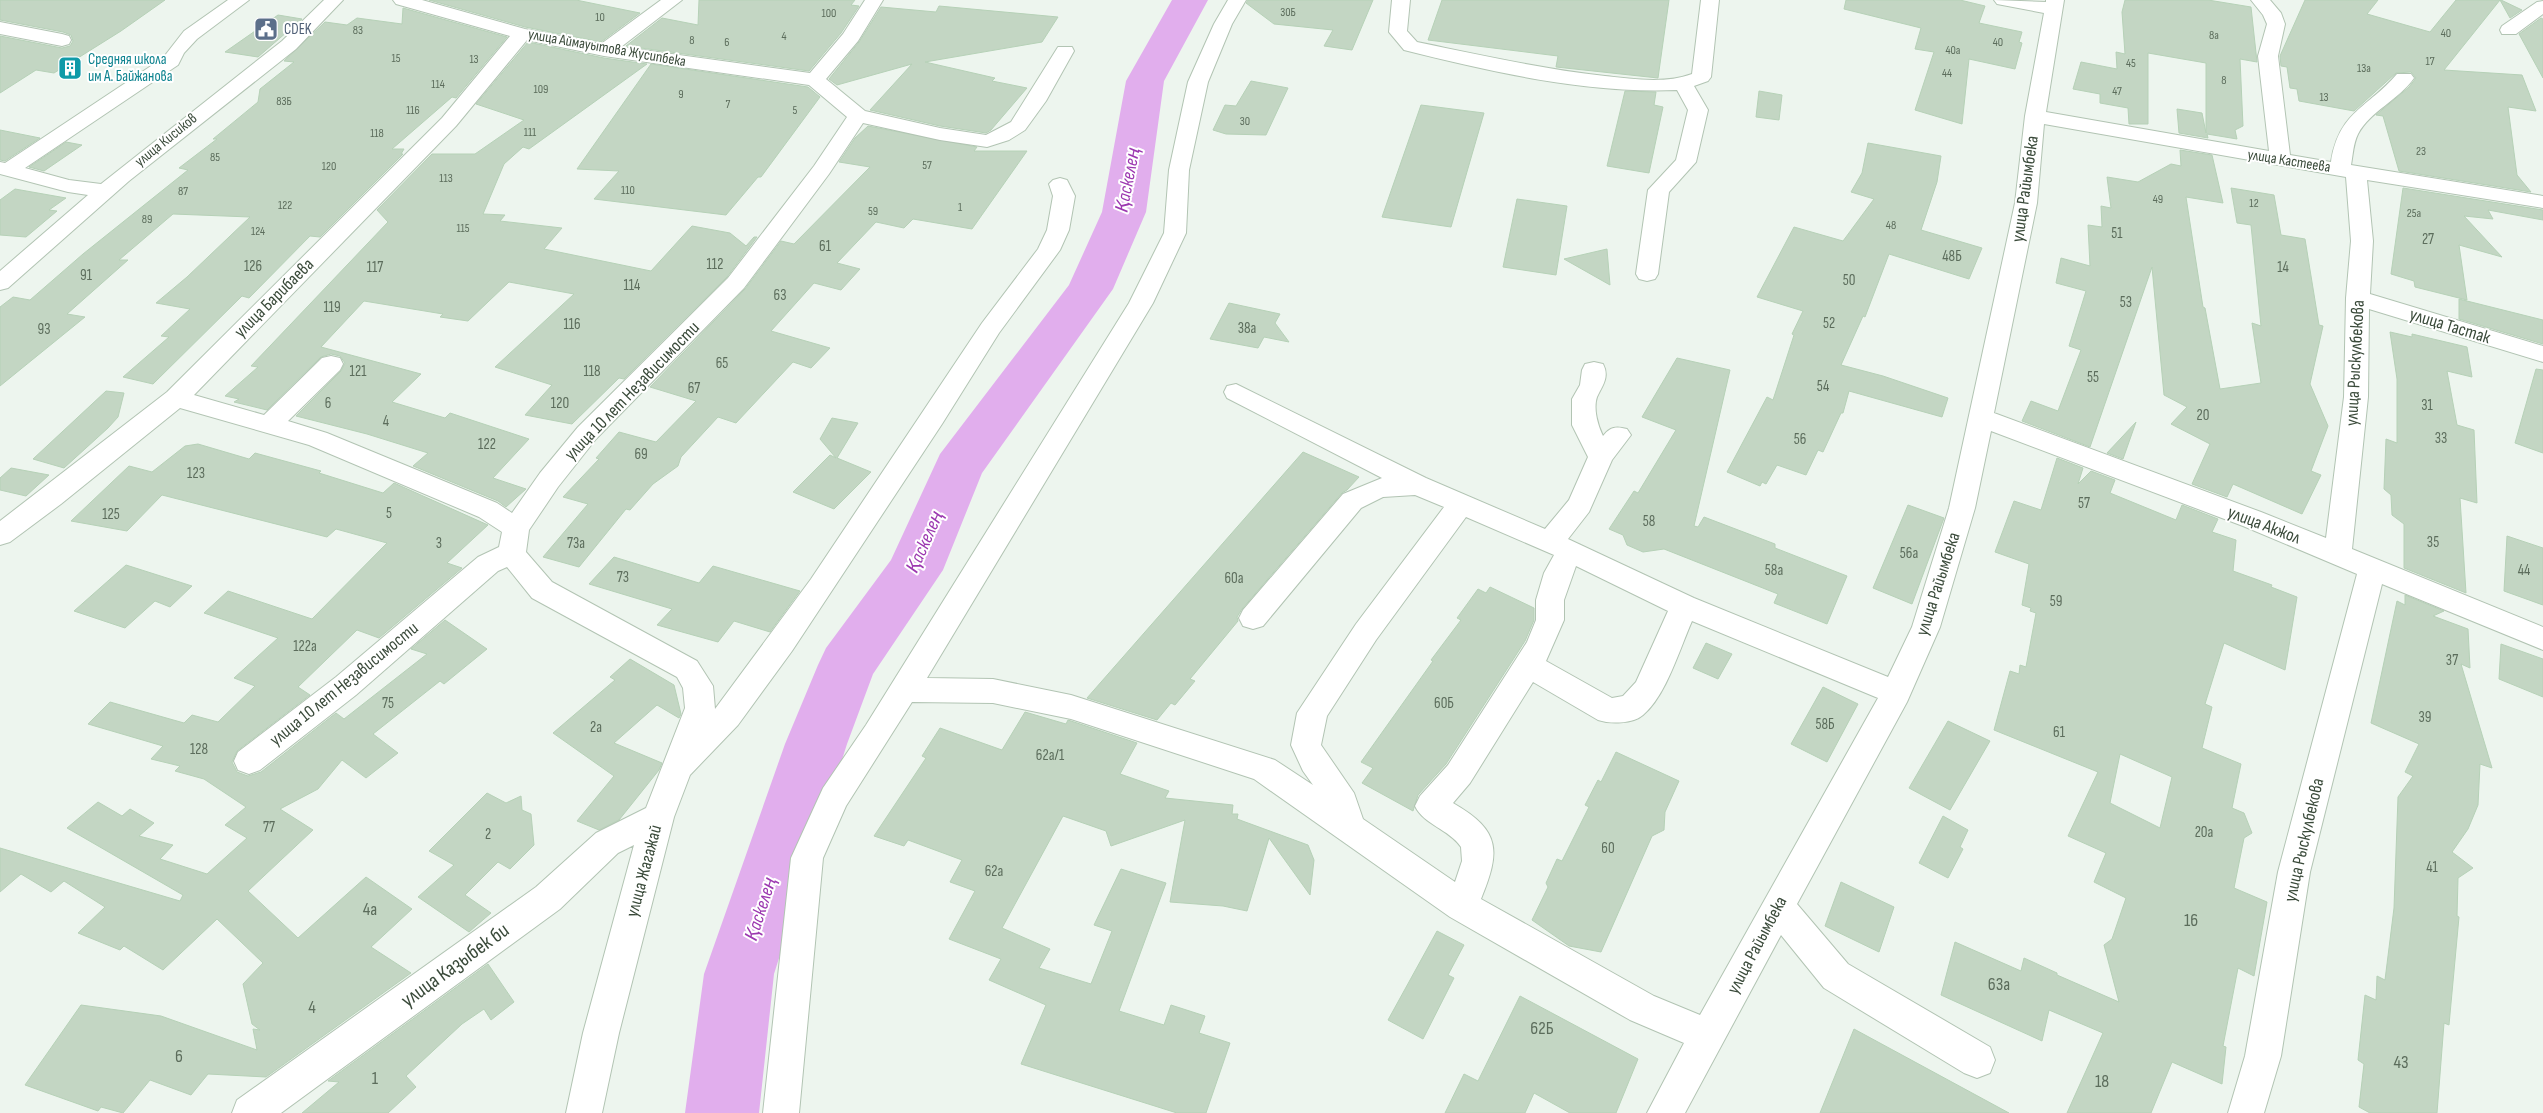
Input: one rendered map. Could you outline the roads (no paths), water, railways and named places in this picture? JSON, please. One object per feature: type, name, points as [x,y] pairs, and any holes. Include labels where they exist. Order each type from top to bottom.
[{"type":"street","points":[[4,169],[171,62],[173,54],[186,39],[240,0]]},
{"type":"street","name":"улица Кисиков","points":[[0,283],[105,191],[208,106],[289,45],[334,0]]},
{"type":"street","name":"улица Аймауытова Жусипбека","points":[[402,0],[522,34],[604,50],[815,80]]},
{"type":"street","points":[[604,50],[673,0]]},
{"type":"street","points":[[874,0],[851,37],[815,80],[858,116],[940,134],[988,141],[1002,136],[1018,126],[1036,101],[1065,51]]},
{"type":"street","points":[[781,1113],[807,858],[834,798],[904,690],[1141,303],[1175,233],[1179,170],[1198,82],[1223,24],[1237,0]]},
{"type":"street","points":[[1401,0],[1398,32],[1411,46],[1558,77],[1639,86],[1683,84],[1701,77],[1710,0]]},
{"type":"street","points":[[2003,0],[2054,5]]},
{"type":"street","points":[[2260,0],[2272,13],[2276,24],[2268,56],[2280,160]]},
{"type":"street","points":[[2509,30],[2543,5],[2539,0]]},
{"type":"street","name":"улица Райымбека","points":[[1665,1113],[1896,693],[1926,627],[1962,508],[1982,418],[2026,203],[2035,116],[2054,5]]},
{"type":"street","points":[[0,28],[62,40]]},
{"type":"street","name":"улица Барибаева","points":[[0,535],[52,497],[176,398],[449,122],[522,34]]},
{"type":"street","name":"улица Рыскулбекова","points":[[2338,554],[2356,397],[2358,298],[2362,240],[2348,171],[2348,134],[2358,120],[2385,98],[2404,78]]},
{"type":"street","points":[[1647,274],[1654,214],[1659,190],[1686,162],[1698,110],[1683,84]]},
{"type":"street","name":"улица 10 лет Независимости","points":[[249,761],[346,686],[514,541],[549,480],[587,433],[736,283],[822,170],[858,116]]},
{"type":"street","name":"улица Кастеева","points":[[2035,116],[2280,160],[2543,202]]},
{"type":"street","points":[[4,169],[68,186],[105,191]]},
{"type":"street","points":[[678,766],[727,716],[782,643],[933,418],[990,328],[1049,250],[1058,230],[1064,196],[1060,184]]},
{"type":"street","name":"улица Тастак","points":[[2358,298],[2543,354]]},
{"type":"street","points":[[269,425],[331,364]]},
{"type":"street","points":[[1594,370],[1592,385],[1584,400],[1585,425],[1601,457]]},
{"type":"street","points":[[1236,392],[1417,485],[1560,546],[1684,606],[1896,693]]},
{"type":"street","name":"улица Жагажай","points":[[176,398],[318,439],[488,510],[514,541],[520,565],[542,590],[687,669],[698,686],[700,708],[658,817],[601,1033],[584,1113]]},
{"type":"street","name":"улица Акжол","points":[[1982,418],[2252,519],[2543,639]]},
{"type":"street","points":[[1462,906],[1478,865],[1480,851],[1472,836],[1458,823],[1431,806],[1459,774],[1540,646],[1550,620],[1550,600],[1558,573],[1560,546],[1601,457],[1618,435]]},
{"type":"street","points":[[1254,618],[1352,501],[1379,488],[1417,485]]},
{"type":"street","points":[[1349,829],[1343,803],[1314,762],[1306,746],[1312,713],[1366,632],[1461,504]]},
{"type":"street","name":"улица Рыскулбекова","points":[[2246,1113],[2263,1056],[2294,872],[2372,568]]},
{"type":"street","points":[[1528,665],[1609,711],[1632,707],[1647,689],[1684,606]]},
{"type":"street","points":[[904,690],[993,691],[1071,707],[1264,769],[1462,906],[1642,1008],[1708,1036]]},
{"type":"street","name":"улица Казыбек би","points":[[250,1113],[548,898],[607,843],[658,817]]},
{"type":"street","points":[[1778,906],[1836,976],[1977,1060]]},
{"type":"waterway","name":"Қаскелең","points":[[722,1113],[739,974],[816,744],[847,665],[915,570],[958,467],[1090,289],[1124,212],[1145,81],[1190,0]]},
{"type":"place","name":"CDEK","points":[[266,29]]},
{"type":"place","name":"Средняя школа им А. Байжанова","points":[[70,68]]}]
